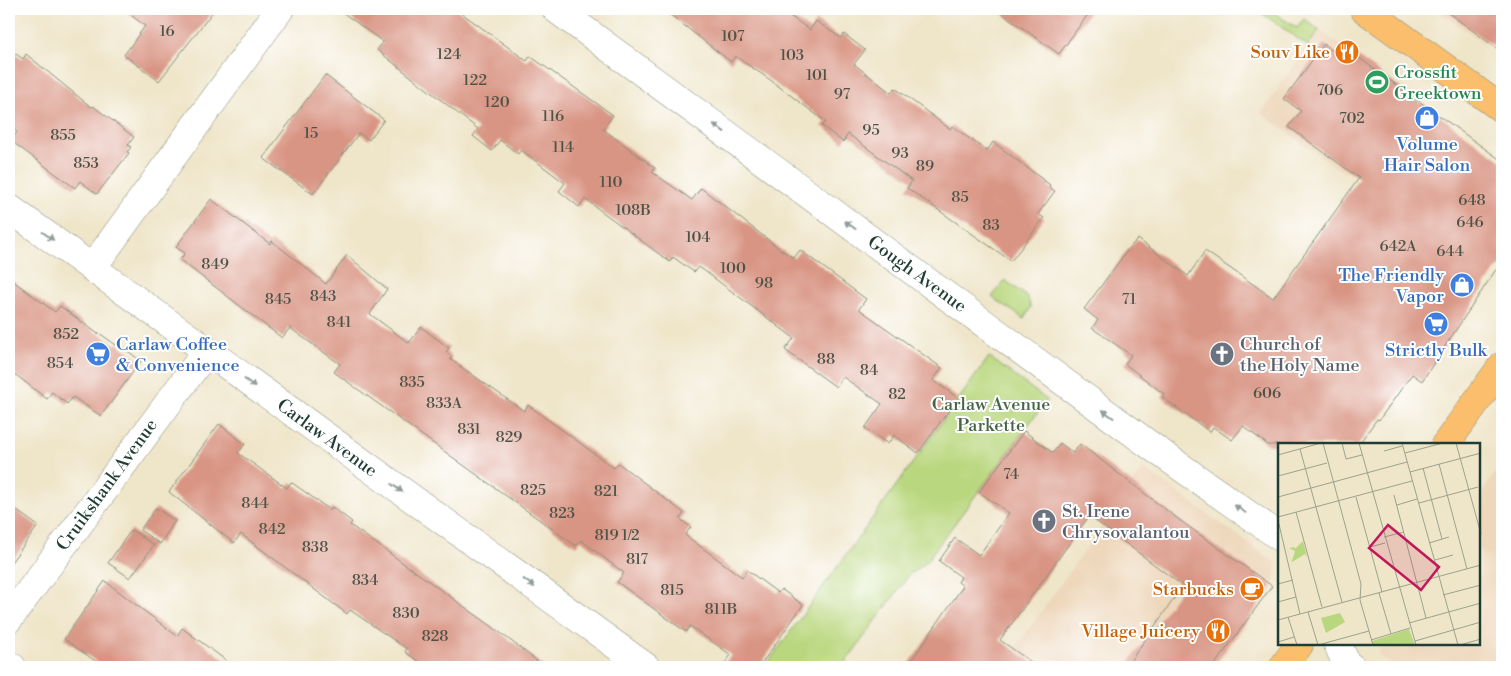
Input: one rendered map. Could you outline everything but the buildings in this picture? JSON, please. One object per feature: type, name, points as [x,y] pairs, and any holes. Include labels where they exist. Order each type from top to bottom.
[{"type":"main road","points":[[1364,9],[1502,109]]},
{"type":"main road","points":[[1446,443],[1502,366]]},
{"type":"main road","points":[[1283,667],[1299,646]]},
{"type":"street","points":[[92,268],[280,9]]},
{"type":"street","name":"Gough Avenue","points":[[556,9],[1144,440],[1278,536]]},
{"type":"street","name":"Carlaw Avenue","points":[[9,208],[206,352],[646,667]]},
{"type":"street","name":"Cruikshank Avenue","points":[[9,619],[206,352]]},
{"type":"street","points":[[1338,646],[1347,665],[1350,667]]},
{"type":"street","points":[[9,664],[12,667]]},
{"type":"shaded area","points":[[1435,9],[1502,9],[1502,56]]},
{"type":"shaded area","points":[[1319,30],[1407,92],[1345,174],[1261,113]]},
{"type":"shaded area","points":[[1502,463],[1502,667],[1396,667],[1381,657],[1378,646],[1481,646],[1481,493]]},
{"type":"shaded area","points":[[1143,468],[1276,563],[1273,589],[1216,667],[1002,667]]},
{"type":"green space","points":[[1268,9],[1297,28],[1304,19],[1319,30],[1308,46],[1263,14]]},
{"type":"green space","points":[[1005,280],[1027,297],[1031,307],[1024,319],[992,297]]},
{"type":"green space","name":"Carlaw Avenue Parkette","points":[[989,357],[1047,400],[925,563],[910,574],[842,667],[765,667]]},
{"type":"place","name":"Souv Like","points":[[1347,52]]},
{"type":"place","name":"Crossfit Greektown","points":[[1377,82]]},
{"type":"place","name":"Volume Hair Salon","points":[[1427,118]]},
{"type":"place","name":"The Friendly Vapor","points":[[1462,285]]},
{"type":"place","name":"Strictly Bulk","points":[[1436,324]]},
{"type":"place","name":"Carlaw Coffee & Convenience","points":[[98,354]]},
{"type":"place","name":"Church of the Holy Name","points":[[1222,354]]},
{"type":"place","name":"St. Irene Chrysovalantou","points":[[1044,521]]},
{"type":"place","name":"Starbucks","points":[[1252,589]]},
{"type":"place","name":"Village Juicery","points":[[1218,631]]}]
